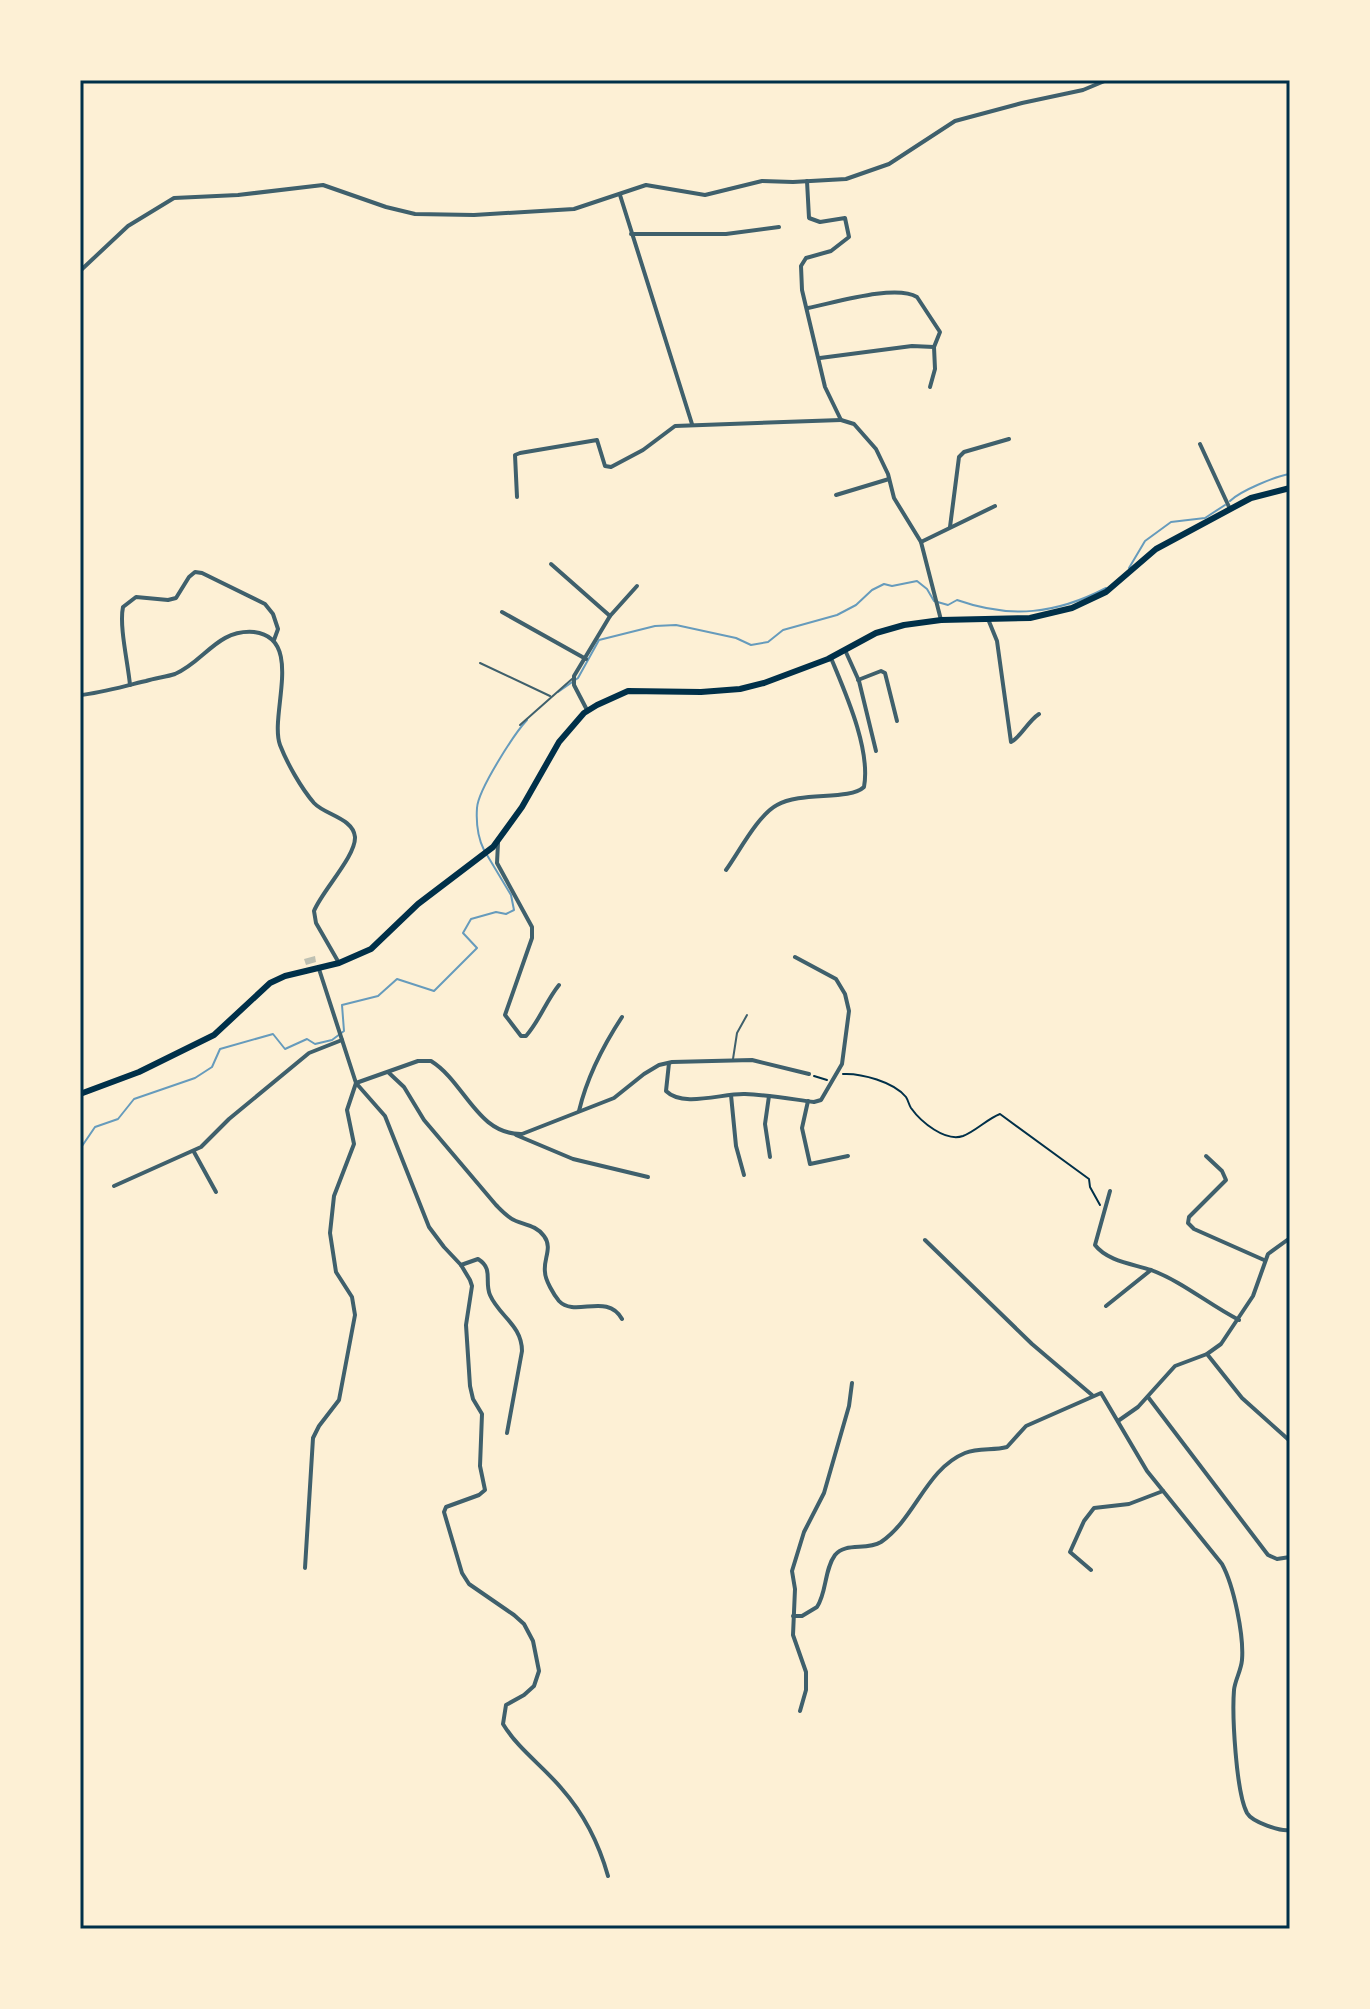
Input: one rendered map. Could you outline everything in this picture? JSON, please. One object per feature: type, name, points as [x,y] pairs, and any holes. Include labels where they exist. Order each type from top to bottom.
[{"type":"main road","points":[[80,1094],[139,1072],[214,1035],[270,983],[285,976],[339,963],[371,949],[418,904],[493,847],[522,807],[559,742],[587,710],[628,691],[740,689],[779,679],[831,658],[888,629],[941,620],[1030,618],[1072,608],[1095,599],[1156,549],[1230,508],[1251,498],[1290,488]]},
{"type":"street","points":[[80,271],[128,226],[174,198],[238,195],[323,185],[415,214],[474,215],[574,209],[646,185],[705,195],[762,181],[860,176],[889,164],[955,121],[1083,90],[1107,80]]},
{"type":"street","points":[[807,181],[809,218],[820,222],[845,218],[849,237],[831,251],[802,262],[802,290],[825,387],[841,420]]},
{"type":"street","points":[[620,195],[692,424]]},
{"type":"street","points":[[631,234],[726,234],[779,227]]},
{"type":"street","points":[[808,308],[875,295],[912,294],[922,301],[940,332],[934,347],[935,369],[930,387]]},
{"type":"street","points":[[820,358],[912,346],[934,347]]},
{"type":"street","points":[[517,497],[515,455],[597,440],[605,466],[611,467],[643,450],[675,426],[841,420],[854,424],[876,449],[894,498],[921,542],[941,620]]},
{"type":"street","points":[[950,527],[959,457],[964,452],[1009,439]]},
{"type":"street","points":[[1200,444],[1230,508]]},
{"type":"street","points":[[836,495],[889,479]]},
{"type":"street","points":[[921,542],[995,506]]},
{"type":"street","points":[[551,564],[610,616]]},
{"type":"street","points":[[130,685],[121,619],[123,607],[136,597],[176,598],[195,572],[265,604],[273,614],[278,629],[274,640]]},
{"type":"street","points":[[587,710],[574,681],[610,616],[637,586]]},
{"type":"street","points":[[502,612],[586,659]]},
{"type":"street","points":[[988,619],[997,641],[1011,742],[1039,714]]},
{"type":"street","points":[[80,695],[176,674],[209,647],[238,632],[259,633],[274,640],[284,679],[278,710],[279,742],[314,803],[351,827],[355,836],[353,849],[314,911],[316,923],[339,963]]},
{"type":"street","points":[[845,650],[858,680],[876,751]]},
{"type":"street","points":[[726,870],[765,815],[777,805],[809,796],[854,793],[864,787],[857,721],[831,658]]},
{"type":"street","points":[[858,680],[881,671],[885,673],[897,721]]},
{"type":"street","points":[[498,841],[497,863],[532,927],[532,938],[505,1015],[521,1036],[526,1036],[534,1026],[547,999],[559,985]]},
{"type":"street","points":[[669,1063],[666,1091],[670,1095],[700,1099],[731,1095],[821,1100],[842,1064],[849,1011],[845,994],[836,979],[795,957]]},
{"type":"street","points":[[319,969],[356,1083],[385,1116],[429,1227],[461,1265],[472,1286],[466,1325],[470,1386],[482,1414],[480,1466],[485,1490],[446,1507],[444,1512],[462,1573],[477,1591],[524,1624],[533,1641],[539,1671],[529,1691],[506,1705],[503,1724],[572,1802],[598,1844],[608,1876]]},
{"type":"street","points":[[579,1111],[584,1089],[600,1054],[622,1017]]},
{"type":"street","points":[[114,1186],[194,1152],[309,1053],[342,1038]]},
{"type":"street","points":[[356,1083],[427,1060],[435,1063],[487,1122],[507,1134],[522,1134],[618,1096],[644,1074],[669,1063],[752,1060],[809,1074]]},
{"type":"street","points":[[388,1072],[409,1093],[424,1120],[496,1205],[509,1217],[534,1227],[545,1236],[548,1250],[545,1273],[559,1301],[573,1307],[610,1308],[618,1312],[622,1319]]},
{"type":"street","points":[[305,1568],[313,1438],[339,1400],[355,1315],[354,1302],[333,1263],[330,1233],[334,1196],[354,1144],[347,1110],[356,1083]]},
{"type":"street","points":[[731,1095],[736,1146],[744,1175]]},
{"type":"street","points":[[769,1096],[765,1124],[770,1157]]},
{"type":"street","points":[[808,1101],[802,1128],[810,1164],[848,1156]]},
{"type":"street","points":[[514,1134],[573,1159],[648,1177]]},
{"type":"street","points":[[194,1152],[216,1192]]},
{"type":"street","points":[[1206,1156],[1222,1171],[1226,1180],[1189,1217],[1188,1223],[1194,1229],[1264,1260]]},
{"type":"street","points":[[1110,1191],[1095,1247],[1114,1259],[1177,1281],[1239,1320]]},
{"type":"street","points":[[1118,1421],[1134,1411],[1178,1364],[1207,1354],[1221,1344],[1253,1296],[1264,1260],[1276,1246],[1290,1238]]},
{"type":"street","points":[[925,1240],[1032,1344],[1092,1395]]},
{"type":"street","points":[[461,1265],[478,1259],[485,1264],[491,1297],[513,1323],[521,1339],[522,1351],[507,1433]]},
{"type":"street","points":[[1106,1306],[1151,1270]]},
{"type":"street","points":[[1207,1354],[1242,1398],[1290,1441]]},
{"type":"street","points":[[800,1711],[806,1690],[806,1672],[794,1641],[795,1589],[792,1571],[804,1532],[824,1493],[849,1406],[852,1383]]},
{"type":"street","points":[[793,1616],[802,1616],[817,1607],[836,1554],[845,1548],[870,1548],[883,1540],[905,1521],[938,1473],[951,1461],[969,1451],[1007,1447],[1026,1426],[1092,1395],[1103,1394],[1138,1458],[1222,1564],[1234,1592],[1242,1660],[1234,1691],[1240,1782],[1247,1812],[1255,1822],[1281,1831],[1290,1830]]},
{"type":"street","points":[[1148,1397],[1268,1555],[1277,1559],[1290,1557]]},
{"type":"street","points":[[1091,1570],[1070,1552],[1090,1511],[1097,1506],[1129,1504],[1163,1491]]},
{"type":"lane","points":[[480,663],[550,696]]},
{"type":"lane","points":[[520,725],[550,696],[574,681]]},
{"type":"lane","points":[[733,1060],[737,1033],[747,1015]]},
{"type":"path","points":[[837,1074],[851,1073],[890,1085],[933,1129],[949,1137],[962,1137],[1000,1114],[1089,1179],[1090,1187],[1105,1213]]},
{"type":"path","points":[[809,1074],[833,1081]]},
{"type":"building","points":[[315,956],[316,962],[306,965],[304,959]]},
{"type":"waterway","points":[[1230,501],[1258,484],[1290,474]]},
{"type":"waterway","points":[[1129,568],[1145,541],[1171,522],[1205,518],[1225,505]]},
{"type":"waterway","points":[[558,692],[578,678],[599,640],[655,626],[676,625],[736,638],[751,645],[768,642],[783,630],[837,615],[884,584],[892,586],[917,581],[927,589],[934,601],[948,605],[957,600],[996,610],[1015,611],[1069,604],[1106,588]]},
{"type":"waterway","points":[[484,850],[477,824],[479,800],[498,762],[527,720]]},
{"type":"waterway","points":[[80,1149],[95,1127],[118,1119],[134,1099],[195,1078],[212,1067],[220,1049],[273,1034],[285,1049],[307,1039],[315,1044],[332,1040],[344,1031],[342,1005],[378,996],[397,979],[434,991],[477,948],[463,933],[471,919],[514,910],[511,895],[487,855]]}]
